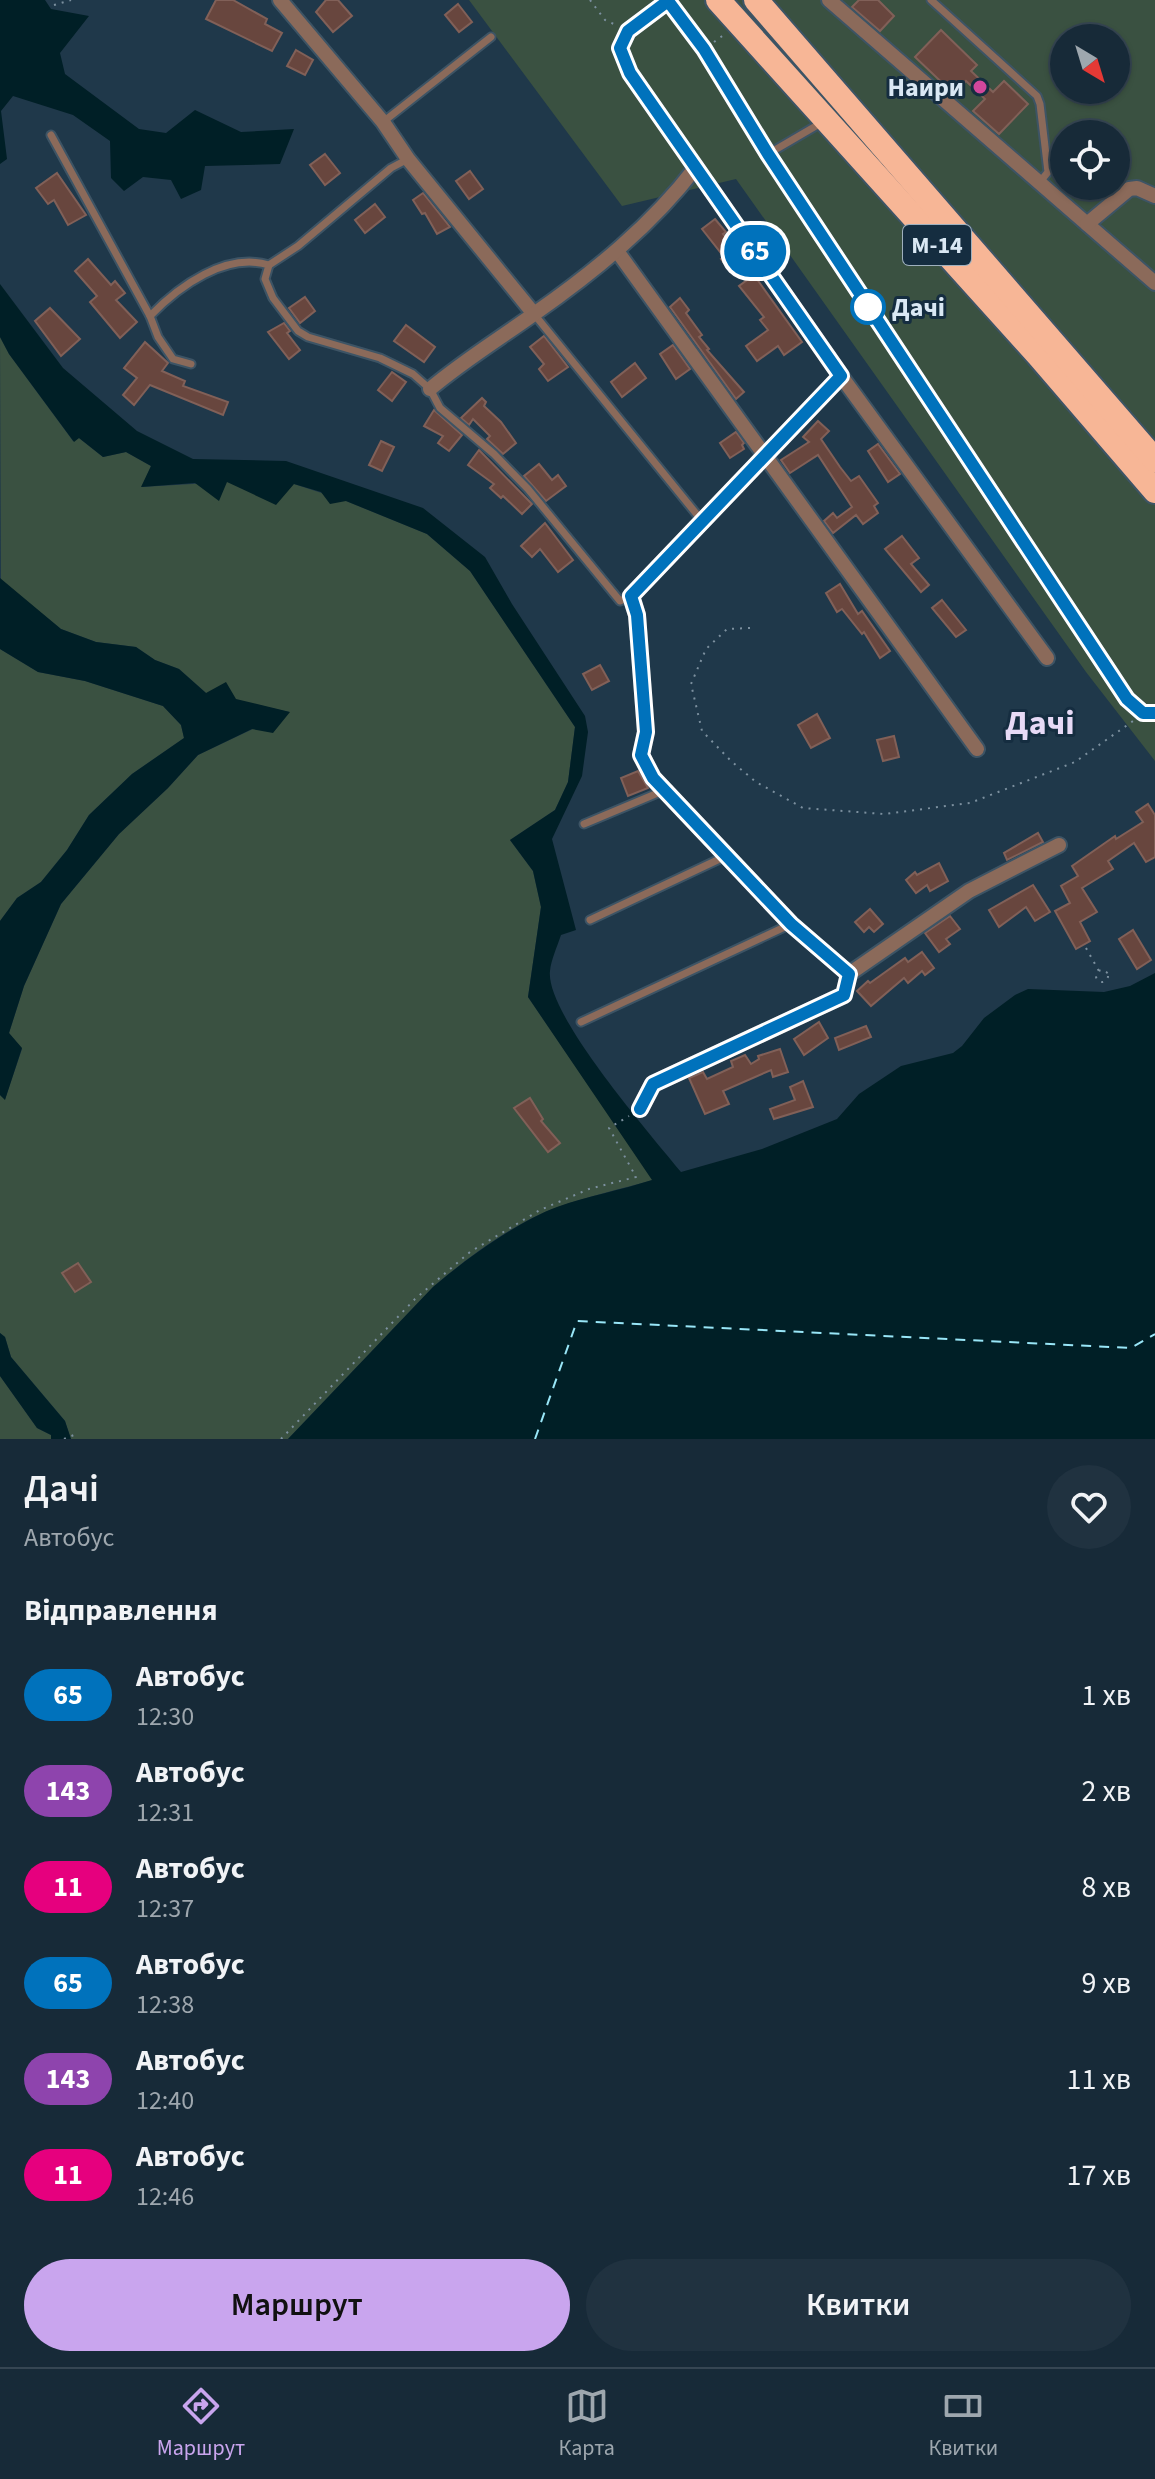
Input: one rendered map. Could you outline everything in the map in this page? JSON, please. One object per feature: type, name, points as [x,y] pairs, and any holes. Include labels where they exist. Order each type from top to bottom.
[{"type":"highway","name":"М-14","points":[[718,0],[1038,355],[1155,491]]},
{"type":"highway","name":"М-14","points":[[756,0],[1155,460]]},
{"type":"street","points":[[280,0],[383,122],[408,159],[534,314]]},
{"type":"street","points":[[829,0],[1155,283]]},
{"type":"street","points":[[1047,658],[841,376],[630,73],[620,48],[628,31],[667,1],[704,49],[768,154],[1127,699],[1149,713]]},
{"type":"street","points":[[430,389],[458,365],[534,314],[617,251],[675,195],[696,167]]},
{"type":"street","points":[[1087,224],[1129,189],[1137,188],[1155,196]]},
{"type":"street","points":[[617,251],[977,749]]},
{"type":"street","points":[[841,376],[631,596],[637,615],[646,732],[641,755],[653,778],[791,924],[849,974]]},
{"type":"street","points":[[640,1109],[653,1084],[844,995],[849,974],[969,891],[1059,845]]},
{"type":"lane","points":[[931,0],[1037,96],[1048,172],[1039,183]]},
{"type":"lane","points":[[383,122],[491,37]]},
{"type":"lane","points":[[768,154],[824,121]]},
{"type":"lane","points":[[51,135],[150,316],[158,337],[173,359],[191,364]]},
{"type":"lane","points":[[408,159],[391,168],[298,246],[269,265],[265,279],[273,298],[298,331],[308,337],[380,358],[413,374],[430,389],[440,408],[494,454],[528,489],[620,601],[631,596]]},
{"type":"lane","points":[[150,316],[162,303],[204,275],[228,264],[252,260],[269,265]]},
{"type":"lane","points":[[534,314],[703,522]]},
{"type":"lane","points":[[584,824],[665,790]]},
{"type":"lane","points":[[590,920],[728,855]]},
{"type":"lane","points":[[581,1022],[791,924]]},
{"type":"path","points":[[54,5],[71,0]]},
{"type":"path","points":[[590,0],[605,20],[628,31]]},
{"type":"path","points":[[704,49],[726,33]]},
{"type":"path","points":[[750,628],[727,629],[706,649],[691,684],[702,731],[756,782],[803,808],[884,814],[970,803],[1075,762],[1149,713]]},
{"type":"path","points":[[1086,948],[1099,971]]},
{"type":"path","points":[[281,1439],[415,1299],[470,1252],[540,1210],[589,1189],[636,1177],[609,1128],[640,1109]]},
{"type":"path","points":[[64,1439],[75,1437]]},
{"type":"shaded area","points":[[0,0],[45,0],[51,9],[89,16],[60,53],[65,74],[139,129],[166,133],[195,110],[241,132],[294,129],[280,164],[205,166],[201,190],[181,199],[171,180],[143,177],[124,191],[111,178],[110,141],[73,115],[13,96],[1,111],[7,159],[0,164]]},
{"type":"shaded area","points":[[469,0],[1155,0],[1155,761],[1086,672],[736,179],[622,206]]},
{"type":"shaded area","points":[[0,284],[63,368],[137,431],[193,459],[286,461],[423,508],[485,557],[585,716],[588,732],[582,776],[552,839],[576,930],[561,935],[550,971],[553,991],[564,1015],[603,1074],[681,1172],[762,1149],[837,1119],[859,1094],[901,1066],[953,1053],[984,1018],[1028,989],[1104,992],[1130,986],[1155,973],[1155,1439],[288,1439],[433,1287],[476,1253],[525,1222],[557,1207],[652,1180],[528,997],[541,907],[533,871],[510,840],[555,810],[568,782],[575,727],[470,571],[427,534],[346,501],[330,504],[321,492],[294,484],[276,505],[227,482],[219,501],[195,483],[141,487],[151,466],[126,452],[103,457],[79,438],[74,442],[9,354],[0,337]]},
{"type":"shaded area","points":[[0,337],[9,354],[73,441],[79,438],[103,457],[126,452],[151,466],[142,487],[226,482],[294,484],[427,534],[470,571],[575,727],[568,782],[555,810],[510,840],[533,871],[541,907],[528,997],[653,1180],[558,1207],[509,1231],[476,1253],[433,1287],[288,1439],[71,1439],[65,1421],[11,1357],[5,1337],[0,1333],[0,1095],[5,1099],[22,1049],[9,1033],[24,986],[61,904],[119,834],[198,755],[289,712],[206,693],[179,669],[155,660],[136,647],[96,642],[61,629],[1,581]]},
{"type":"shaded area","points":[[0,578],[61,629],[96,642],[136,647],[155,660],[179,669],[206,693],[226,682],[236,699],[290,712],[273,733],[252,729],[198,755],[119,834],[61,904],[24,986],[9,1033],[22,1048],[5,1100],[0,1095],[0,921],[17,898],[41,882],[67,850],[89,815],[132,774],[184,738],[181,725],[163,706],[85,681],[38,672],[0,649]]},
{"type":"shaded area","points":[[0,649],[38,672],[85,681],[163,706],[181,725],[184,738],[132,774],[89,815],[67,850],[41,882],[17,898],[0,921]]},
{"type":"shaded area","points":[[0,1333],[5,1337],[11,1357],[65,1421],[71,1439],[51,1439],[51,1435],[37,1428],[0,1376]]},
{"type":"shaded area","points":[[0,1376],[37,1428],[51,1435],[51,1439],[0,1439]]},
{"type":"building","points":[[216,0],[233,0],[267,19],[265,24],[282,33],[272,51],[206,19]]},
{"type":"building","points":[[326,0],[338,0],[352,16],[333,32],[316,12]]},
{"type":"building","points":[[859,0],[878,0],[894,16],[880,31],[852,7]]},
{"type":"building","points":[[458,4],[472,22],[459,32],[445,15]]},
{"type":"building","name":"Наири","points":[[941,30],[977,65],[971,71],[993,92],[1004,81],[1028,104],[999,134],[973,111],[985,99],[966,81],[954,94],[915,57]]},
{"type":"building","points":[[296,50],[313,60],[305,75],[287,66]]},
{"type":"building","points":[[325,154],[340,173],[325,185],[310,165]]},
{"type":"building","points":[[470,171],[483,189],[469,199],[456,181]]},
{"type":"building","points":[[57,173],[86,215],[68,225],[54,200],[48,204],[36,188]]},
{"type":"building","points":[[423,193],[450,227],[437,234],[413,200]]},
{"type":"building","points":[[375,204],[385,217],[365,233],[355,220]]},
{"type":"building","points":[[715,219],[742,256],[728,268],[721,259],[724,257],[702,229]]},
{"type":"building","points":[[88,259],[111,285],[115,281],[125,293],[116,300],[137,322],[120,338],[90,302],[97,296],[75,271]]},
{"type":"building","points":[[754,275],[802,342],[784,355],[778,346],[757,361],[746,346],[768,330],[760,320],[764,317],[739,286]]},
{"type":"building","points":[[305,297],[315,311],[300,323],[289,308]]},
{"type":"building","points":[[680,298],[689,310],[686,313],[702,335],[699,337],[707,350],[744,392],[736,399],[670,307]]},
{"type":"building","points":[[50,308],[80,339],[61,356],[35,321]]},
{"type":"building","points":[[284,323],[290,331],[287,333],[300,350],[289,359],[268,332]]},
{"type":"building","points":[[406,325],[435,347],[424,362],[394,341]]},
{"type":"building","points":[[544,336],[568,367],[548,381],[539,369],[544,364],[530,347]]},
{"type":"building","points":[[145,342],[168,363],[162,371],[185,381],[183,386],[228,402],[223,415],[150,385],[134,405],[123,395],[137,378],[124,368]]},
{"type":"building","points":[[673,345],[690,369],[676,379],[660,354]]},
{"type":"building","points":[[635,363],[646,378],[622,397],[611,382]]},
{"type":"building","points":[[392,372],[406,382],[392,401],[378,390]]},
{"type":"building","points":[[482,398],[486,402],[484,406],[516,443],[503,454],[473,419],[469,425],[461,418]]},
{"type":"building","points":[[434,410],[462,435],[449,451],[438,443],[443,436],[424,426]]},
{"type":"building","points":[[818,421],[829,431],[821,439],[840,467],[851,481],[859,476],[878,503],[874,506],[878,513],[863,524],[856,515],[833,533],[824,521],[833,513],[837,518],[852,507],[818,455],[790,473],[781,460],[809,442],[803,437]]},
{"type":"building","points":[[736,432],[744,443],[744,449],[730,458],[720,443]]},
{"type":"building","points":[[381,441],[394,447],[382,471],[369,465]]},
{"type":"building","points":[[878,444],[900,474],[888,482],[868,451]]},
{"type":"building","points":[[479,450],[532,504],[522,514],[490,488],[494,484],[468,465]]},
{"type":"building","points":[[539,464],[552,480],[558,475],[566,486],[546,501],[524,476]]},
{"type":"building","points":[[545,523],[573,560],[558,572],[540,549],[532,557],[521,546]]},
{"type":"building","points":[[902,536],[919,558],[911,564],[929,585],[921,592],[885,549]]},
{"type":"building","points":[[840,584],[858,614],[862,611],[890,651],[880,658],[864,632],[862,634],[842,609],[837,612],[826,593]]},
{"type":"building","points":[[942,600],[966,630],[956,637],[932,608]]},
{"type":"building","points":[[600,665],[609,681],[592,690],[583,674]]},
{"type":"building","points":[[817,714],[830,738],[811,748],[798,725]]},
{"type":"building","points":[[894,736],[899,757],[883,761],[877,740]]},
{"type":"building","points":[[638,771],[648,788],[628,796],[621,778]]},
{"type":"building","points":[[1148,804],[1155,815],[1155,857],[1146,862],[1134,843],[1108,861],[1113,869],[1082,888],[1097,912],[1080,922],[1090,941],[1076,949],[1055,911],[1070,903],[1061,886],[1078,876],[1072,866],[1115,836],[1116,839],[1143,822],[1136,812]]},
{"type":"building","points":[[1038,833],[1043,842],[1007,860],[1004,853]]},
{"type":"building","points":[[939,863],[948,881],[930,891],[927,885],[916,893],[906,880],[915,872],[917,875]]},
{"type":"building","points":[[1033,885],[1050,912],[1035,921],[1026,907],[999,927],[989,910]]},
{"type":"building","points":[[870,909],[883,924],[874,932],[869,927],[864,932],[855,922]]},
{"type":"building","points":[[950,916],[960,929],[946,939],[950,944],[939,952],[925,933]]},
{"type":"building","points":[[1133,930],[1151,960],[1137,969],[1119,939]]},
{"type":"building","points":[[922,952],[934,968],[925,975],[922,971],[908,983],[904,978],[871,1006],[857,991],[905,958],[908,962]]},
{"type":"building","points":[[819,1022],[828,1038],[804,1055],[794,1039]]},
{"type":"building","points":[[866,1026],[871,1037],[839,1050],[835,1038]]},
{"type":"building","points":[[780,1049],[788,1072],[773,1077],[771,1070],[723,1091],[729,1104],[705,1114],[689,1078],[703,1072],[707,1079],[733,1067],[731,1061],[745,1055],[751,1064],[759,1059],[758,1056]]},
{"type":"building","points":[[803,1081],[813,1107],[774,1119],[770,1109],[795,1100],[790,1087]]},
{"type":"building","points":[[530,1098],[543,1119],[541,1121],[560,1143],[548,1152],[514,1108]]},
{"type":"building","points":[[78,1263],[91,1282],[75,1292],[62,1273]]},
{"type":"ferry route","points":[[535,1439],[577,1321],[1131,1348],[1155,1334]]},
{"type":"bus line","name":"65","points":[[640,1109],[653,1084],[844,995],[849,974],[791,924],[653,778],[641,755],[646,732],[637,615],[631,596],[841,376],[630,73],[620,48],[628,31],[668,1],[704,49],[768,154],[1127,699],[1143,713],[1155,713]]},
{"type":"place","name":"Наири","points":[[980,87]]},
{"type":"place","name":"Дачі","points":[[868,307]]},
{"type":"district","name":"Дачі","points":[[1040,722]]}]
